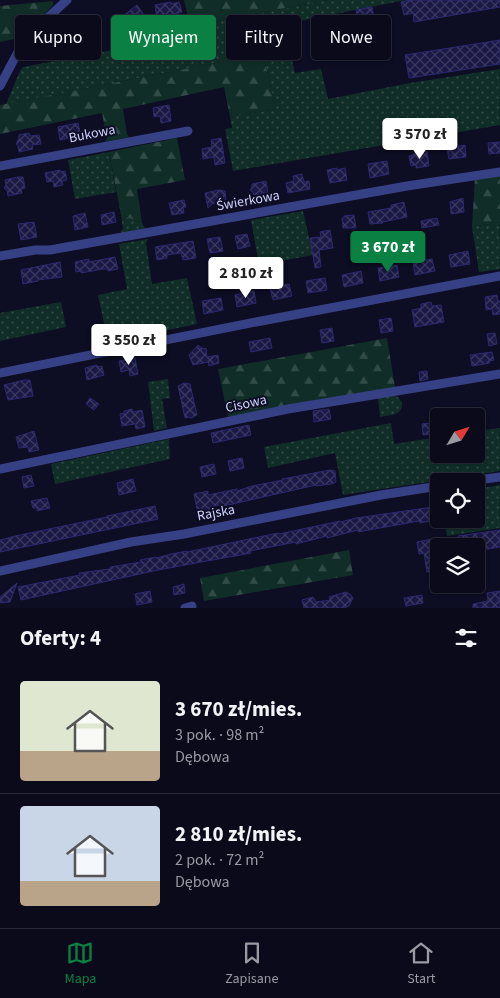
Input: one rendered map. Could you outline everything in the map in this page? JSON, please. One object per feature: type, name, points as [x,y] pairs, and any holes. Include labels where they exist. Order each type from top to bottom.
[{"type":"street","points":[[0,86],[19,50],[42,23],[67,0]]},
{"type":"street","name":"Bukowa","points":[[0,166],[188,131]]},
{"type":"street","name":"Świerkowa","points":[[0,256],[79,245],[406,186],[500,172]]},
{"type":"street","points":[[0,373],[500,276]]},
{"type":"street","name":"Cisowa","points":[[0,470],[288,408],[500,374]]},
{"type":"street","points":[[485,479],[500,477]]},
{"type":"street","name":"Rajska","points":[[0,571],[131,542],[184,534],[381,495],[430,487]]},
{"type":"green space","points":[[184,0],[329,0],[249,15],[226,15],[226,19],[216,21],[216,15],[187,15]]},
{"type":"green space","points":[[329,0],[406,0],[330,15],[311,15],[311,19],[301,21],[301,15],[249,15]]},
{"type":"green space","points":[[53,1],[53,5],[44,15],[15,15],[15,39],[0,42],[0,6]]},
{"type":"green space","points":[[226,19],[226,60],[232,60],[6,104],[23,67],[60,60],[101,60],[101,52],[111,50],[111,60],[216,60],[216,21]]},
{"type":"green space","points":[[232,60],[264,60],[276,109],[230,117],[224,87],[123,109],[129,137],[105,142],[107,138],[102,113],[0,134],[0,105]]},
{"type":"green space","points":[[264,60],[292,60],[295,73],[321,69],[328,99],[410,83],[500,69],[500,125],[233,171],[225,129],[232,128],[230,117],[276,109]]},
{"type":"green space","points":[[177,138],[185,180],[137,189],[142,223],[121,215],[109,152]]},
{"type":"green space","points":[[109,152],[116,192],[75,199],[68,160]]},
{"type":"green space","points":[[500,174],[500,222],[472,227],[475,176]]},
{"type":"green space","points":[[303,211],[313,255],[259,265],[251,220]]},
{"type":"green space","points":[[121,215],[142,223],[146,230],[124,234],[120,232],[123,229]]},
{"type":"green space","points":[[500,222],[500,269],[479,272],[472,227]]},
{"type":"green space","points":[[148,239],[146,243],[152,284],[187,278],[197,324],[108,342],[98,295],[127,289],[119,244]]},
{"type":"green space","points":[[61,302],[66,327],[0,341],[0,313]]},
{"type":"green space","points":[[387,338],[395,387],[228,417],[218,369]]},
{"type":"green space","points":[[168,379],[170,398],[162,399],[167,428],[154,431],[148,382]]},
{"type":"green space","points":[[394,395],[399,398],[402,407],[398,413],[380,417],[378,398]]},
{"type":"green space","points":[[391,423],[394,444],[430,438],[430,463],[485,463],[485,430],[500,428],[500,471],[485,473],[430,473],[430,482],[343,495],[335,453],[268,468],[264,447]]},
{"type":"green space","points":[[169,439],[170,459],[55,484],[51,464]]},
{"type":"green space","points":[[500,485],[500,528],[447,536],[446,528],[485,528],[485,488]]},
{"type":"green space","points":[[349,550],[353,575],[204,601],[200,578]]},
{"type":"building","points":[[410,0],[500,0],[500,7],[414,22],[413,13],[404,15],[401,2]]},
{"type":"building","points":[[179,2],[182,12],[171,15],[156,15],[155,5]]},
{"type":"building","points":[[137,5],[144,15],[124,15]]},
{"type":"building","points":[[372,7],[373,15],[357,15],[356,10]]},
{"type":"building","points":[[500,40],[500,64],[409,78],[405,55]]},
{"type":"building","points":[[169,105],[171,121],[161,123],[160,116],[154,117],[153,108]]},
{"type":"building","points":[[78,123],[81,136],[60,140],[58,127]]},
{"type":"building","points":[[29,133],[30,136],[39,135],[41,144],[32,145],[33,149],[19,152],[16,144],[19,135]]},
{"type":"building","points":[[221,138],[225,163],[215,165],[214,157],[203,159],[202,149],[212,147],[211,140]]},
{"type":"building","points":[[500,142],[500,153],[489,154],[488,143]]},
{"type":"building","points":[[465,145],[466,157],[449,159],[447,148]]},
{"type":"building","points":[[427,151],[429,166],[416,168],[416,165],[411,166],[409,156],[414,155],[414,153]]},
{"type":"building","points":[[387,161],[389,174],[370,178],[368,164]]},
{"type":"building","points":[[337,168],[337,170],[345,168],[347,180],[330,183],[327,170]]},
{"type":"building","points":[[60,170],[60,172],[65,171],[67,180],[62,181],[63,185],[54,187],[53,181],[47,182],[45,173]]},
{"type":"building","points":[[302,174],[304,182],[309,181],[310,189],[288,193],[286,183],[294,181],[293,176]]},
{"type":"building","points":[[23,177],[25,188],[21,189],[22,193],[8,196],[7,190],[4,188],[6,185],[5,180]]},
{"type":"building","points":[[266,181],[268,193],[254,195],[250,190],[252,184]]},
{"type":"building","points":[[219,190],[225,191],[226,200],[212,204],[208,208],[205,193]]},
{"type":"building","points":[[463,198],[464,212],[451,214],[450,202]]},
{"type":"building","points":[[184,200],[186,207],[183,208],[184,213],[172,215],[169,203]]},
{"type":"building","points":[[404,202],[407,217],[370,224],[368,212],[391,208],[391,205]]},
{"type":"building","points":[[114,212],[116,222],[102,225],[101,215]]},
{"type":"building","points":[[85,213],[88,227],[75,230],[73,216]]},
{"type":"building","points":[[354,215],[356,228],[343,228],[342,218]]},
{"type":"building","points":[[437,218],[439,225],[422,228],[421,221]]},
{"type":"building","points":[[34,222],[37,237],[21,240],[18,224]]},
{"type":"building","points":[[330,230],[333,248],[319,250],[321,267],[315,268],[310,238],[321,237],[320,232]]},
{"type":"building","points":[[247,234],[250,246],[238,249],[235,236]]},
{"type":"building","points":[[220,237],[223,251],[210,253],[207,239]]},
{"type":"building","points":[[193,241],[196,258],[183,260],[181,253],[167,255],[167,258],[157,260],[155,247]]},
{"type":"building","points":[[468,251],[470,264],[451,267],[449,255]]},
{"type":"building","points":[[115,257],[118,269],[76,272],[75,262],[89,259],[89,262]]},
{"type":"building","points":[[432,259],[435,271],[415,275],[413,262]]},
{"type":"building","points":[[60,262],[62,277],[23,284],[21,270]]},
{"type":"building","points":[[397,265],[399,277],[380,281],[378,268]]},
{"type":"building","points":[[361,271],[363,283],[344,287],[342,275]]},
{"type":"building","points":[[325,278],[327,290],[308,293],[306,281]]},
{"type":"building","points":[[289,284],[292,296],[273,300],[270,288]]},
{"type":"building","points":[[254,291],[256,303],[237,307],[235,295]]},
{"type":"building","points":[[497,295],[498,301],[500,301],[500,314],[493,315],[492,309],[486,310],[485,297]]},
{"type":"building","points":[[221,298],[223,310],[204,314],[202,301]]},
{"type":"building","points":[[431,302],[432,306],[441,305],[444,322],[415,327],[412,310],[421,308],[421,304]]},
{"type":"building","points":[[391,318],[393,331],[381,333],[379,320]]},
{"type":"building","points":[[332,328],[334,341],[322,343],[320,330]]},
{"type":"building","points":[[495,333],[497,344],[489,346],[487,334]]},
{"type":"building","points":[[270,338],[272,348],[251,352],[249,342]]},
{"type":"building","points":[[198,345],[203,349],[206,348],[207,357],[218,355],[219,363],[209,366],[208,362],[193,365],[189,355]]},
{"type":"building","points":[[492,352],[494,360],[489,361],[490,363],[472,366],[470,355]]},
{"type":"building","points":[[135,358],[138,374],[130,376],[129,370],[121,372],[119,361]]},
{"type":"building","points":[[97,365],[97,367],[102,366],[104,375],[87,380],[85,368]]},
{"type":"building","points":[[427,371],[428,379],[420,381],[419,372]]},
{"type":"building","points":[[30,380],[33,396],[8,400],[4,385]]},
{"type":"building","points":[[184,383],[190,384],[197,415],[191,418],[185,418],[178,386]]},
{"type":"building","points":[[90,398],[99,404],[94,410],[86,404]]},
{"type":"building","points":[[132,409],[133,412],[142,410],[145,427],[136,429],[135,424],[122,426],[120,414]]},
{"type":"building","points":[[329,409],[331,419],[314,422],[313,411]]},
{"type":"building","points":[[430,423],[430,434],[423,435],[422,424]]},
{"type":"building","points":[[249,425],[251,435],[213,443],[211,433]]},
{"type":"building","points":[[34,431],[39,450],[29,452],[28,447],[19,448],[16,437]]},
{"type":"building","points":[[242,458],[244,468],[230,471],[228,461]]},
{"type":"building","points":[[214,464],[216,474],[202,477],[200,467]]},
{"type":"building","points":[[330,470],[335,471],[336,482],[332,484],[316,485],[224,506],[224,504],[210,507],[210,511],[199,514],[197,509],[194,494],[208,491],[208,495],[237,489],[237,491],[282,479]]},
{"type":"building","points":[[31,475],[34,486],[24,488],[22,477]]},
{"type":"building","points":[[133,479],[136,491],[119,495],[117,483]]},
{"type":"building","points":[[47,498],[50,508],[37,511],[37,508],[33,508],[31,501]]},
{"type":"building","points":[[155,506],[158,519],[0,552],[0,540]]},
{"type":"building","points":[[430,507],[430,521],[420,523],[419,521],[358,532],[358,530],[327,538],[327,536],[296,544],[296,542],[250,551],[251,553],[158,570],[21,600],[18,587],[80,575],[79,573],[110,569],[110,567],[141,562],[140,560],[356,518]]},
{"type":"building","points":[[500,530],[500,547],[485,550],[485,538],[458,538],[458,536]]},
{"type":"building","points":[[430,539],[430,572],[427,572],[424,553],[419,554],[417,542]]},
{"type":"building","points":[[17,583],[10,602],[0,603],[0,597]]},
{"type":"building","points":[[184,584],[185,593],[174,595],[173,587]]},
{"type":"building","points":[[150,591],[152,602],[137,605],[135,594]]},
{"type":"building","points":[[500,591],[500,608],[473,608],[473,604],[488,601],[487,593]]},
{"type":"building","points":[[346,592],[353,598],[349,606],[344,608],[304,608],[302,600],[313,597],[316,602],[330,600],[329,597]]},
{"type":"building","points":[[422,595],[423,603],[406,606],[404,598]]}]
